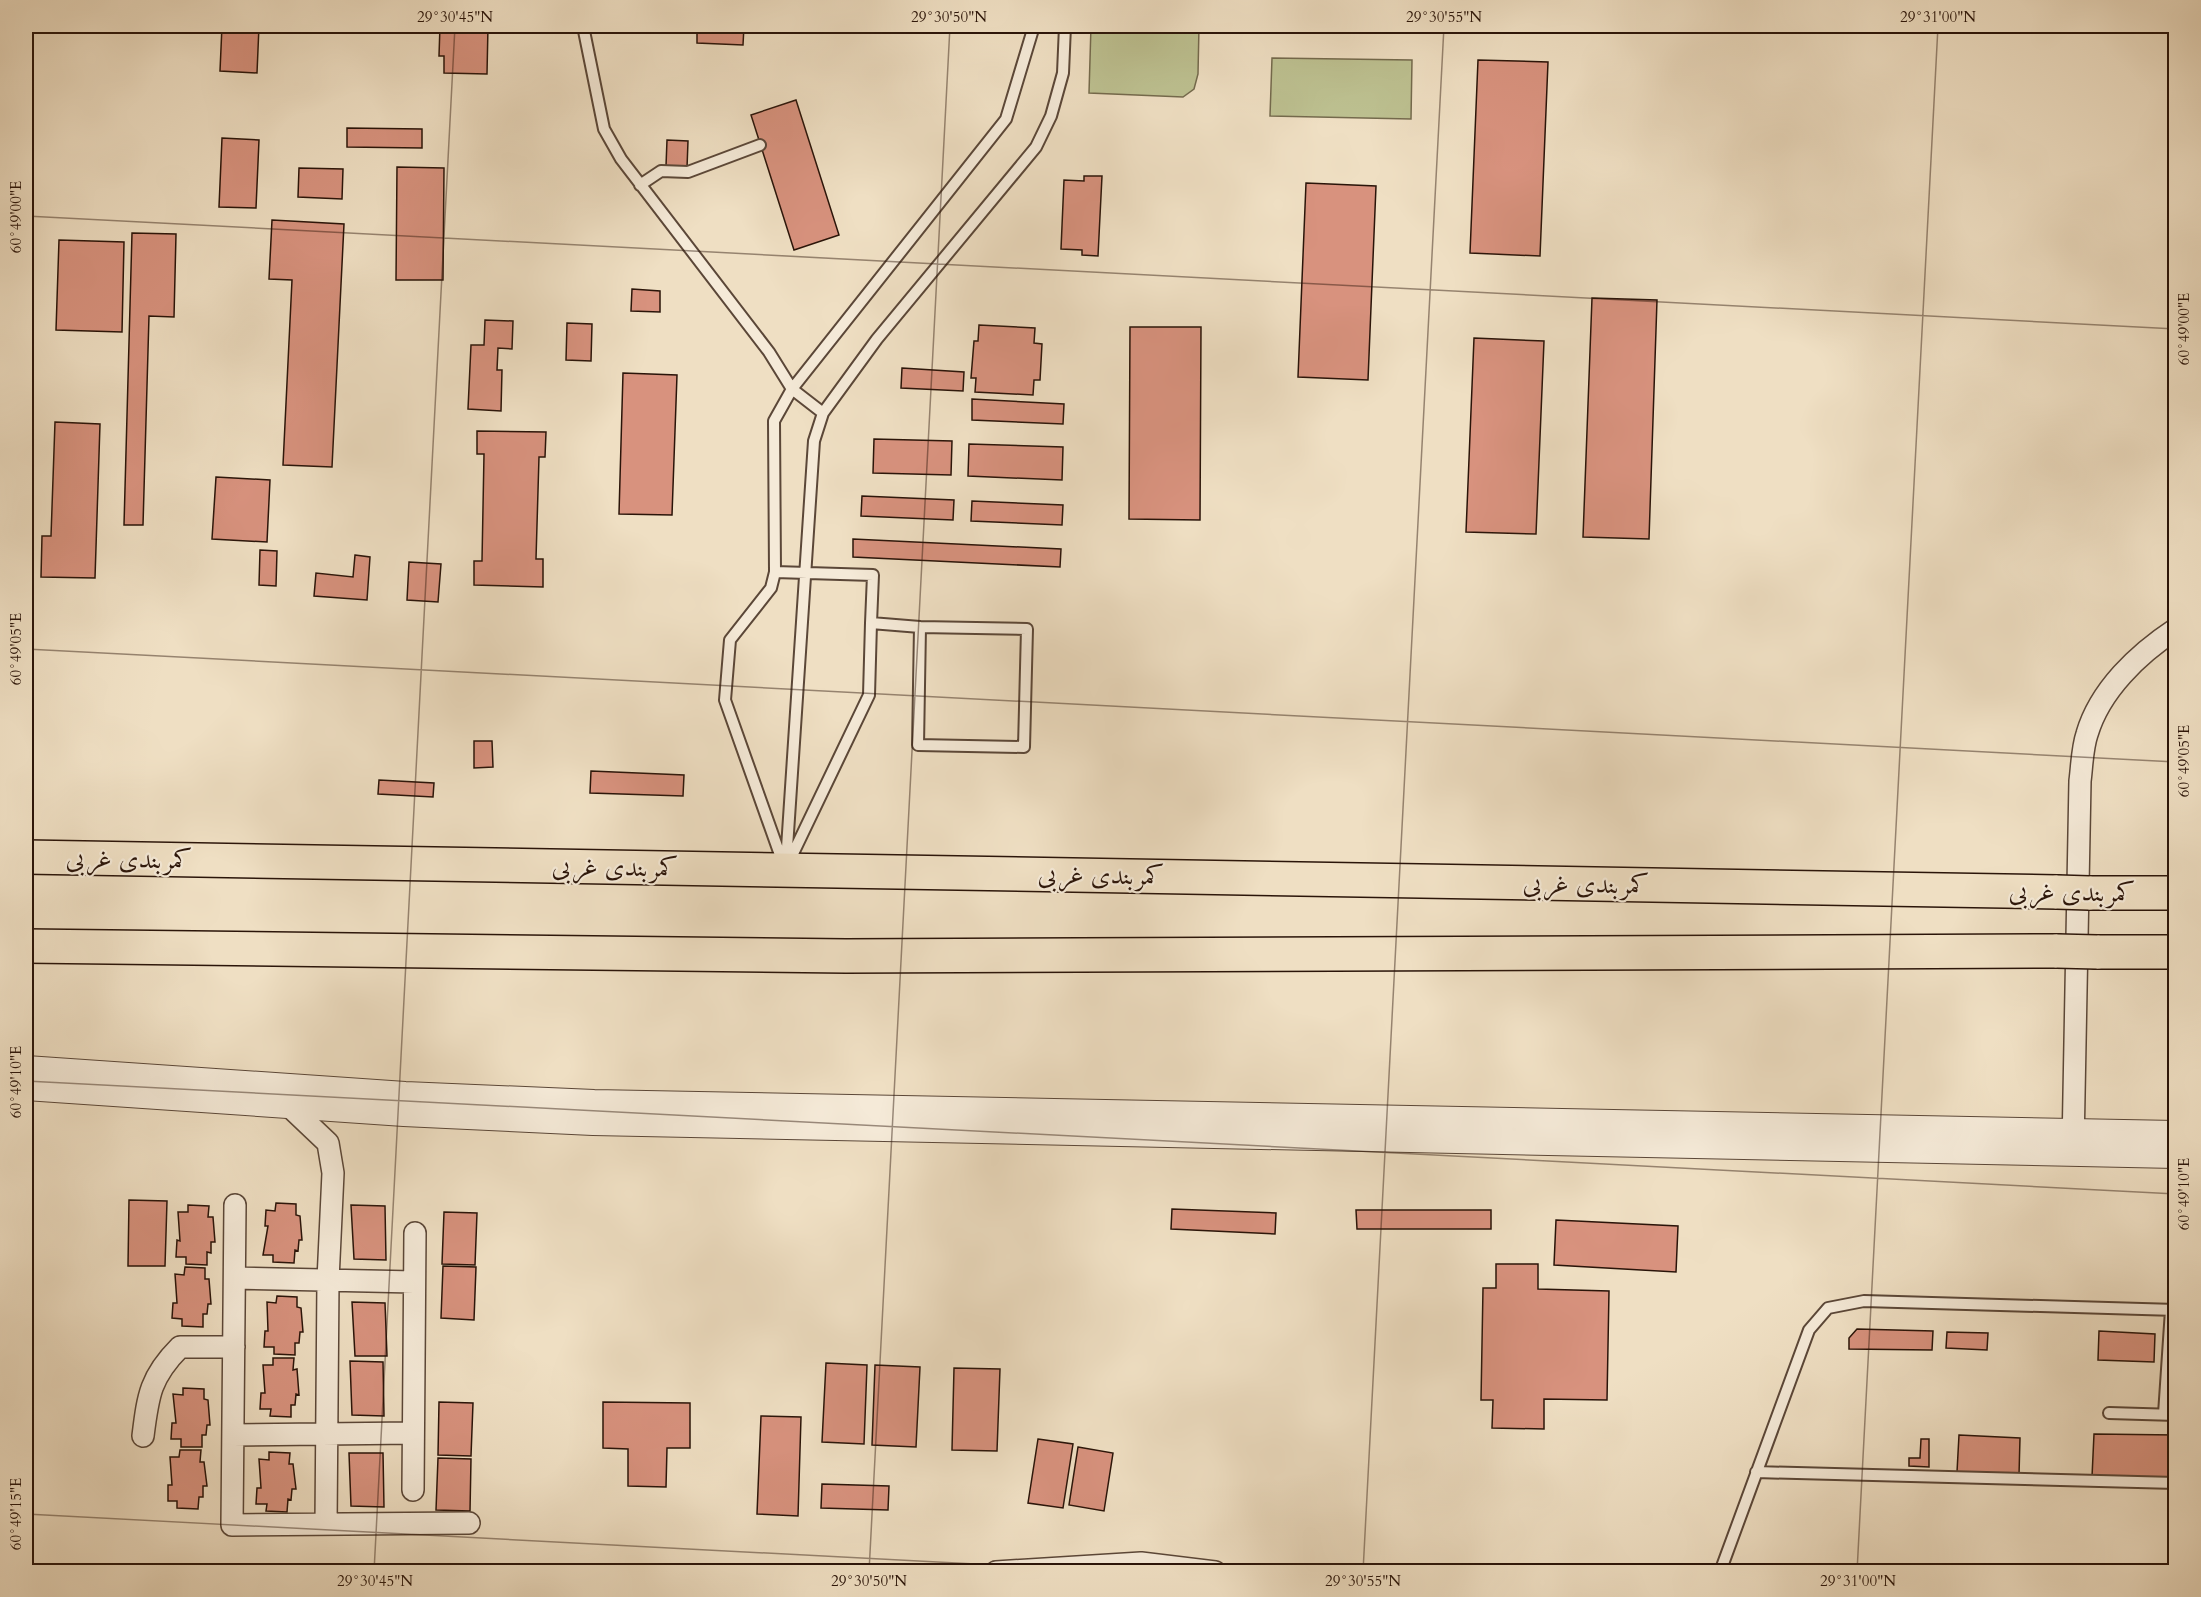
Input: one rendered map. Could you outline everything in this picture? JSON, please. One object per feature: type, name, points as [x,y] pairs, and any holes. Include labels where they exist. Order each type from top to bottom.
[{"type":"highway","name":"کمربندی غربی","points":[[26,857],[2175,893]]},
{"type":"highway","points":[[26,946],[846,956],[2175,952]]},
{"type":"street","points":[[2073,1143],[2079,781],[2087,734],[2110,687],[2161,639],[2175,629]]},
{"type":"street","points":[[26,1069],[405,1095],[594,1103],[2073,1143],[2175,1155]]},
{"type":"street","points":[[26,1087],[288,1105],[593,1122],[2073,1143],[2175,1134]]},
{"type":"street","points":[[288,1105],[328,1143],[333,1195],[328,1280],[326,1524]]},
{"type":"street","points":[[235,1205],[232,1525],[469,1523]]},
{"type":"street","points":[[413,1490],[415,1233]]},
{"type":"street","points":[[235,1278],[414,1282]]},
{"type":"street","points":[[143,1436],[148,1396],[161,1366],[180,1347],[234,1347]]},
{"type":"street","points":[[233,1435],[327,1432],[414,1434]]},
{"type":"street","points":[[996,1572],[1141,1567],[1215,1572]]},
{"type":"lane","points":[[583,26],[592,82],[604,129],[621,159],[769,352],[792,389],[823,413]]},
{"type":"lane","points":[[786,870],[725,700],[730,640],[771,588],[775,572],[774,421],[792,389],[1006,119],[1034,26]]},
{"type":"lane","points":[[786,870],[803,572],[814,441],[823,413],[877,339],[1036,147],[1051,116],[1063,73],[1065,26]]},
{"type":"lane","points":[[640,185],[661,171],[688,172],[760,145]]},
{"type":"lane","points":[[775,572],[873,575],[869,695],[786,870]]},
{"type":"lane","points":[[871,623],[920,627],[1027,629],[1024,747],[918,745],[920,627]]},
{"type":"lane","points":[[1720,1572],[1809,1330],[1828,1308],[1864,1301],[2173,1310],[2170,1414],[2109,1413]]},
{"type":"lane","points":[[1756,1472],[2175,1483]]},
{"type":"green space","points":[[1091,26],[1199,26],[1198,74],[1194,89],[1183,97],[1089,93]]},
{"type":"green space","points":[[1272,58],[1412,60],[1411,119],[1270,116]]},
{"type":"building","points":[[222,26],[259,26],[257,73],[220,71]]},
{"type":"building","points":[[440,26],[488,26],[487,74],[444,73],[444,56],[439,56]]},
{"type":"building","points":[[697,26],[744,26],[743,45],[697,43]]},
{"type":"building","points":[[1478,60],[1548,62],[1540,256],[1470,253]]},
{"type":"building","points":[[796,100],[839,235],[794,250],[751,115]]},
{"type":"building","points":[[347,128],[422,129],[422,148],[347,147]]},
{"type":"building","points":[[222,138],[259,140],[256,208],[219,207]]},
{"type":"building","points":[[667,140],[688,141],[687,168],[666,166]]},
{"type":"building","points":[[397,167],[444,168],[443,280],[396,280]]},
{"type":"building","points":[[299,168],[343,169],[342,199],[298,197]]},
{"type":"building","points":[[1084,176],[1102,176],[1098,256],[1082,255],[1082,250],[1061,249],[1064,180],[1084,181]]},
{"type":"building","points":[[1306,183],[1376,186],[1368,380],[1298,377]]},
{"type":"building","points":[[272,220],[344,224],[332,467],[283,465],[292,280],[269,279]]},
{"type":"building","points":[[132,233],[176,234],[174,317],[149,316],[143,525],[124,525]]},
{"type":"building","points":[[59,240],[124,242],[122,332],[56,330]]},
{"type":"building","points":[[632,289],[660,291],[660,312],[631,311]]},
{"type":"building","points":[[1592,298],[1657,300],[1649,539],[1583,537]]},
{"type":"building","points":[[485,320],[513,321],[512,349],[498,348],[497,370],[502,370],[501,411],[468,409],[471,345],[484,345]]},
{"type":"building","points":[[567,323],[592,324],[591,361],[566,360]]},
{"type":"building","points":[[979,325],[1035,328],[1034,343],[1042,344],[1040,380],[1034,380],[1033,395],[975,392],[976,378],[971,378],[974,341],[978,341]]},
{"type":"building","points":[[1130,327],[1201,327],[1200,520],[1129,519]]},
{"type":"building","points":[[1474,338],[1544,341],[1536,534],[1466,532]]},
{"type":"building","points":[[902,368],[964,372],[963,391],[901,388]]},
{"type":"building","points":[[623,373],[677,375],[672,515],[619,514]]},
{"type":"building","points":[[972,399],[1064,404],[1063,424],[972,420]]},
{"type":"building","points":[[55,422],[100,424],[95,578],[41,577],[42,536],[51,536]]},
{"type":"building","points":[[477,431],[546,432],[545,457],[539,457],[536,559],[543,559],[543,587],[474,585],[474,561],[482,561],[484,454],[477,454]]},
{"type":"building","points":[[874,439],[952,441],[951,475],[873,473]]},
{"type":"building","points":[[969,444],[1063,447],[1062,480],[968,476]]},
{"type":"building","points":[[216,477],[270,480],[267,542],[212,539]]},
{"type":"building","points":[[862,496],[954,500],[953,520],[861,516]]},
{"type":"building","points":[[972,501],[1063,505],[1062,525],[971,521]]},
{"type":"building","points":[[853,539],[1061,549],[1060,567],[853,557]]},
{"type":"building","points":[[260,550],[277,551],[276,586],[259,585]]},
{"type":"building","points":[[355,555],[370,557],[367,600],[314,596],[316,573],[353,577]]},
{"type":"building","points":[[409,562],[441,564],[438,602],[407,600]]},
{"type":"building","points":[[474,741],[492,741],[493,767],[474,768]]},
{"type":"building","points":[[591,771],[684,775],[683,796],[590,793]]},
{"type":"building","points":[[379,780],[434,783],[433,797],[378,794]]},
{"type":"building","points":[[129,1200],[167,1201],[165,1266],[128,1266]]},
{"type":"building","points":[[276,1203],[296,1204],[296,1215],[300,1216],[302,1240],[299,1240],[298,1251],[295,1250],[294,1263],[273,1262],[273,1255],[263,1255],[268,1226],[265,1226],[266,1210],[275,1211]]},
{"type":"building","points":[[188,1205],[209,1206],[208,1217],[213,1217],[215,1242],[211,1242],[211,1253],[207,1252],[207,1265],[186,1264],[186,1257],[176,1257],[177,1240],[180,1241],[178,1212],[188,1212]]},
{"type":"building","points":[[351,1205],[385,1206],[386,1260],[354,1259]]},
{"type":"building","points":[[1172,1209],[1276,1213],[1275,1234],[1171,1229]]},
{"type":"building","points":[[1356,1210],[1491,1210],[1491,1229],[1357,1229]]},
{"type":"building","points":[[444,1212],[477,1213],[475,1265],[442,1264]]},
{"type":"building","points":[[1556,1220],[1678,1226],[1676,1272],[1554,1265]]},
{"type":"building","points":[[1496,1264],[1538,1264],[1538,1289],[1609,1291],[1607,1400],[1544,1399],[1544,1429],[1492,1428],[1493,1400],[1481,1400],[1483,1288],[1496,1288]]},
{"type":"building","points":[[443,1266],[476,1267],[474,1320],[441,1318]]},
{"type":"building","points":[[185,1267],[205,1268],[205,1279],[209,1279],[211,1304],[208,1304],[207,1314],[203,1314],[203,1327],[182,1326],[182,1319],[172,1318],[173,1303],[177,1303],[175,1274],[184,1275]]},
{"type":"building","points":[[277,1296],[297,1297],[297,1307],[301,1308],[303,1332],[300,1332],[299,1343],[295,1343],[295,1355],[274,1354],[274,1347],[264,1347],[265,1331],[268,1331],[267,1302],[276,1303]]},
{"type":"building","points":[[352,1302],[385,1303],[387,1356],[355,1356]]},
{"type":"building","points":[[1857,1329],[1933,1331],[1932,1350],[1849,1349],[1849,1338]]},
{"type":"building","points":[[2099,1331],[2155,1334],[2154,1362],[2098,1360]]},
{"type":"building","points":[[1947,1332],[1988,1333],[1987,1350],[1946,1348]]},
{"type":"building","points":[[273,1358],[294,1358],[293,1370],[297,1369],[299,1395],[296,1394],[295,1405],[291,1405],[291,1417],[270,1416],[271,1409],[260,1409],[261,1393],[265,1393],[263,1365],[273,1365]]},
{"type":"building","points":[[350,1361],[383,1362],[384,1416],[352,1415]]},
{"type":"building","points":[[826,1363],[867,1365],[864,1444],[822,1442]]},
{"type":"building","points":[[875,1365],[920,1367],[916,1447],[872,1445]]},
{"type":"building","points":[[954,1368],[1000,1369],[997,1451],[952,1450]]},
{"type":"building","points":[[183,1388],[204,1389],[204,1399],[208,1400],[210,1425],[207,1425],[206,1435],[202,1435],[202,1447],[181,1447],[181,1439],[171,1439],[172,1423],[176,1423],[173,1394],[183,1395]]},
{"type":"building","points":[[439,1402],[473,1403],[471,1456],[438,1455]]},
{"type":"building","points":[[603,1402],[690,1403],[690,1448],[667,1448],[666,1487],[628,1486],[628,1449],[603,1448]]},
{"type":"building","points":[[761,1416],[801,1417],[798,1516],[757,1514]]},
{"type":"building","points":[[2094,1434],[2176,1435],[2176,1479],[2092,1477]]},
{"type":"building","points":[[1959,1435],[2020,1438],[2019,1475],[1957,1472]]},
{"type":"building","points":[[1038,1439],[1073,1444],[1063,1508],[1028,1503]]},
{"type":"building","points":[[1921,1439],[1929,1439],[1929,1467],[1909,1466],[1909,1458],[1920,1458]]},
{"type":"building","points":[[1078,1447],[1113,1453],[1104,1511],[1069,1505]]},
{"type":"building","points":[[180,1450],[201,1450],[200,1462],[204,1462],[207,1486],[203,1486],[203,1497],[199,1497],[198,1509],[177,1508],[177,1501],[168,1501],[168,1485],[172,1485],[170,1457],[179,1457]]},
{"type":"building","points":[[269,1452],[290,1453],[289,1464],[293,1464],[296,1489],[292,1489],[291,1500],[288,1499],[287,1512],[266,1511],[267,1504],[256,1504],[257,1488],[261,1488],[259,1459],[269,1460]]},
{"type":"building","points":[[349,1453],[383,1453],[384,1507],[351,1506]]},
{"type":"building","points":[[438,1458],[471,1459],[470,1511],[436,1510]]},
{"type":"building","points":[[822,1484],[889,1486],[888,1510],[821,1508]]}]
